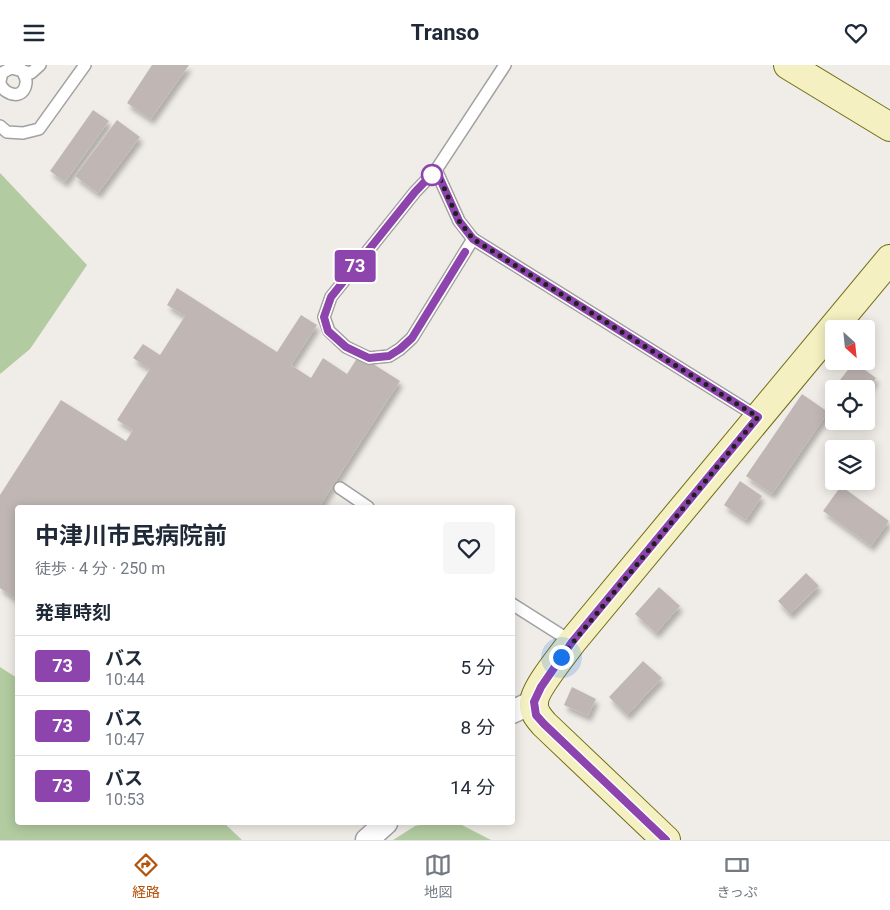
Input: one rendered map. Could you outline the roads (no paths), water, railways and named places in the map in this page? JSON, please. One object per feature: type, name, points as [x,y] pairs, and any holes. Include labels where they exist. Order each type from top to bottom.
[{"type":"street","points":[[788,65],[890,127]]},
{"type":"street","points":[[666,840],[536,715],[523,707],[541,687],[572,642],[890,259]]},
{"type":"street","points":[[367,840],[384,825]]},
{"type":"lane","points":[[20,68],[27,83],[18,94],[11,95],[1,89],[2,73],[11,68],[20,68],[31,73],[40,65]]},
{"type":"lane","points":[[0,126],[7,132],[23,133],[39,129],[85,65]]},
{"type":"lane","points":[[473,239],[417,330],[400,349],[389,356],[369,358],[346,347],[328,331],[324,317],[331,297],[415,192],[436,170],[505,65]]},
{"type":"lane","points":[[436,170],[459,221],[473,239],[758,417]]},
{"type":"lane","points":[[340,488],[365,505]]},
{"type":"lane","points":[[515,606],[572,642]]}]
